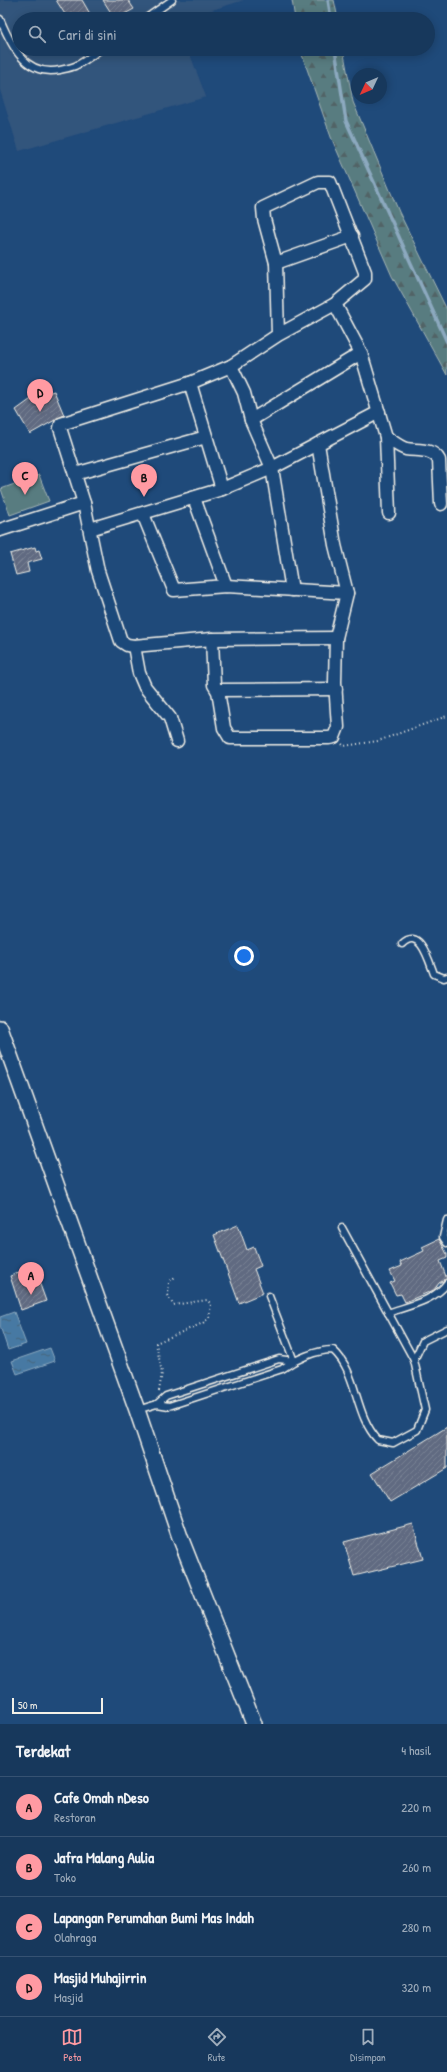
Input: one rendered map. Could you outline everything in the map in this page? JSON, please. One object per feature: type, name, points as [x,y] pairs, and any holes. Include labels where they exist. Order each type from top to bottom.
[{"type":"street","points":[[278,335],[276,262],[264,219],[263,208],[321,181],[330,182],[333,186],[365,272],[365,279],[335,304],[278,335],[231,366],[190,384],[60,425],[60,430],[84,503],[98,571],[122,640],[127,645],[134,646],[212,639],[336,638]]},
{"type":"street","points":[[276,262],[352,236]]},
{"type":"street","points":[[335,304],[361,353],[386,437],[389,513]]},
{"type":"street","points":[[251,420],[361,353]]},
{"type":"street","points":[[231,366],[244,393],[251,420],[272,468],[292,590]]},
{"type":"street","points":[[190,384],[222,489]]},
{"type":"street","points":[[90,529],[222,489],[272,468],[379,412]]},
{"type":"street","points":[[75,474],[206,437]]},
{"type":"street","points":[[386,437],[402,447],[428,452],[437,456],[439,460],[441,504]]},
{"type":"street","points":[[212,639],[214,685],[218,691],[224,728],[230,738],[334,737],[338,727],[336,638],[347,594],[335,545],[318,444]]},
{"type":"street","points":[[194,498],[226,586]]},
{"type":"street","points":[[0,530],[84,503]]},
{"type":"street","points":[[143,514],[174,590],[226,586],[347,594]]},
{"type":"street","points":[[134,646],[139,673],[145,687],[170,718],[177,741]]},
{"type":"street","points":[[218,691],[336,689]]},
{"type":"street","points":[[0,1028],[138,1410],[180,1537],[254,1724]]},
{"type":"lane","points":[[155,12],[172,0]]},
{"type":"lane","points":[[0,19],[12,44]]},
{"type":"lane","points":[[20,56],[26,63],[38,70],[51,72],[74,66],[90,56]]},
{"type":"lane","points":[[402,944],[415,939],[421,942],[434,974],[444,978],[447,977]]},
{"type":"lane","points":[[447,1220],[443,1237],[447,1243]]},
{"type":"lane","points":[[157,1404],[169,1406],[282,1369],[294,1361],[327,1350],[334,1350],[346,1368],[366,1425],[378,1440],[393,1443],[417,1430],[423,1416],[424,1398],[414,1360],[342,1228]]},
{"type":"lane","points":[[388,1313],[431,1297],[442,1291],[447,1283]]},
{"type":"lane","points":[[269,1296],[294,1361]]},
{"type":"lane","points":[[414,1360],[423,1341],[447,1329]]},
{"type":"lane","points":[[138,1410],[157,1404],[166,1396],[279,1359],[294,1361]]},
{"type":"path","points":[[334,737],[344,746],[378,741],[447,716]]},
{"type":"path","points":[[157,1404],[162,1373],[156,1343],[203,1324],[210,1318],[211,1304],[207,1300],[173,1305],[168,1295],[169,1282],[176,1276]]},
{"type":"shaded area","points":[[0,0],[244,0],[205,12],[12,12],[12,56],[191,56],[206,97],[19,151],[0,90]]},
{"type":"green space","points":[[292,0],[334,0],[337,12],[294,12]]},
{"type":"green space","points":[[302,56],[344,56],[351,91],[351,104],[354,104],[399,212],[447,310],[447,375],[392,276],[331,137]]},
{"type":"green space","points":[[39,475],[49,501],[10,515],[1,489]]},
{"type":"water","points":[[14,1312],[26,1344],[8,1350],[0,1326],[0,1317]]},
{"type":"water","points":[[50,1348],[55,1361],[17,1374],[12,1361]]},
{"type":"building","points":[[56,0],[82,0],[89,12],[64,12]]},
{"type":"building","points":[[103,0],[128,0],[134,9],[128,12],[111,12]]},
{"type":"building","points":[[54,391],[64,415],[30,434],[16,410],[34,397]]},
{"type":"building","points":[[35,547],[36,551],[39,550],[42,559],[27,563],[29,572],[16,575],[10,554]]},
{"type":"building","points":[[238,1225],[247,1250],[254,1247],[261,1266],[254,1269],[263,1293],[239,1303],[214,1235]]},
{"type":"building","points":[[439,1239],[447,1254],[447,1258],[440,1261],[447,1279],[439,1283],[434,1290],[405,1302],[401,1294],[396,1295],[390,1283],[395,1281],[390,1271],[402,1266],[400,1262],[424,1251],[422,1247]]},
{"type":"building","points":[[34,1268],[46,1301],[21,1310],[10,1276]]},
{"type":"building","points":[[447,1427],[447,1468],[390,1502],[372,1473]]},
{"type":"building","points":[[413,1524],[423,1559],[354,1576],[344,1542]]},
{"type":"waterway","points":[[328,0],[330,12]]},
{"type":"waterway","points":[[336,56],[346,121],[447,342]]},
{"type":"place","name":"Masjid Muhajirrin","points":[[40,412]]},
{"type":"place","name":"Lapangan Perumahan Bumi Mas Indah","points":[[25,495]]},
{"type":"place","name":"Jafra Malang Aulia","points":[[144,497]]},
{"type":"place","name":"Cafe Omah nDeso","points":[[31,1295]]}]
